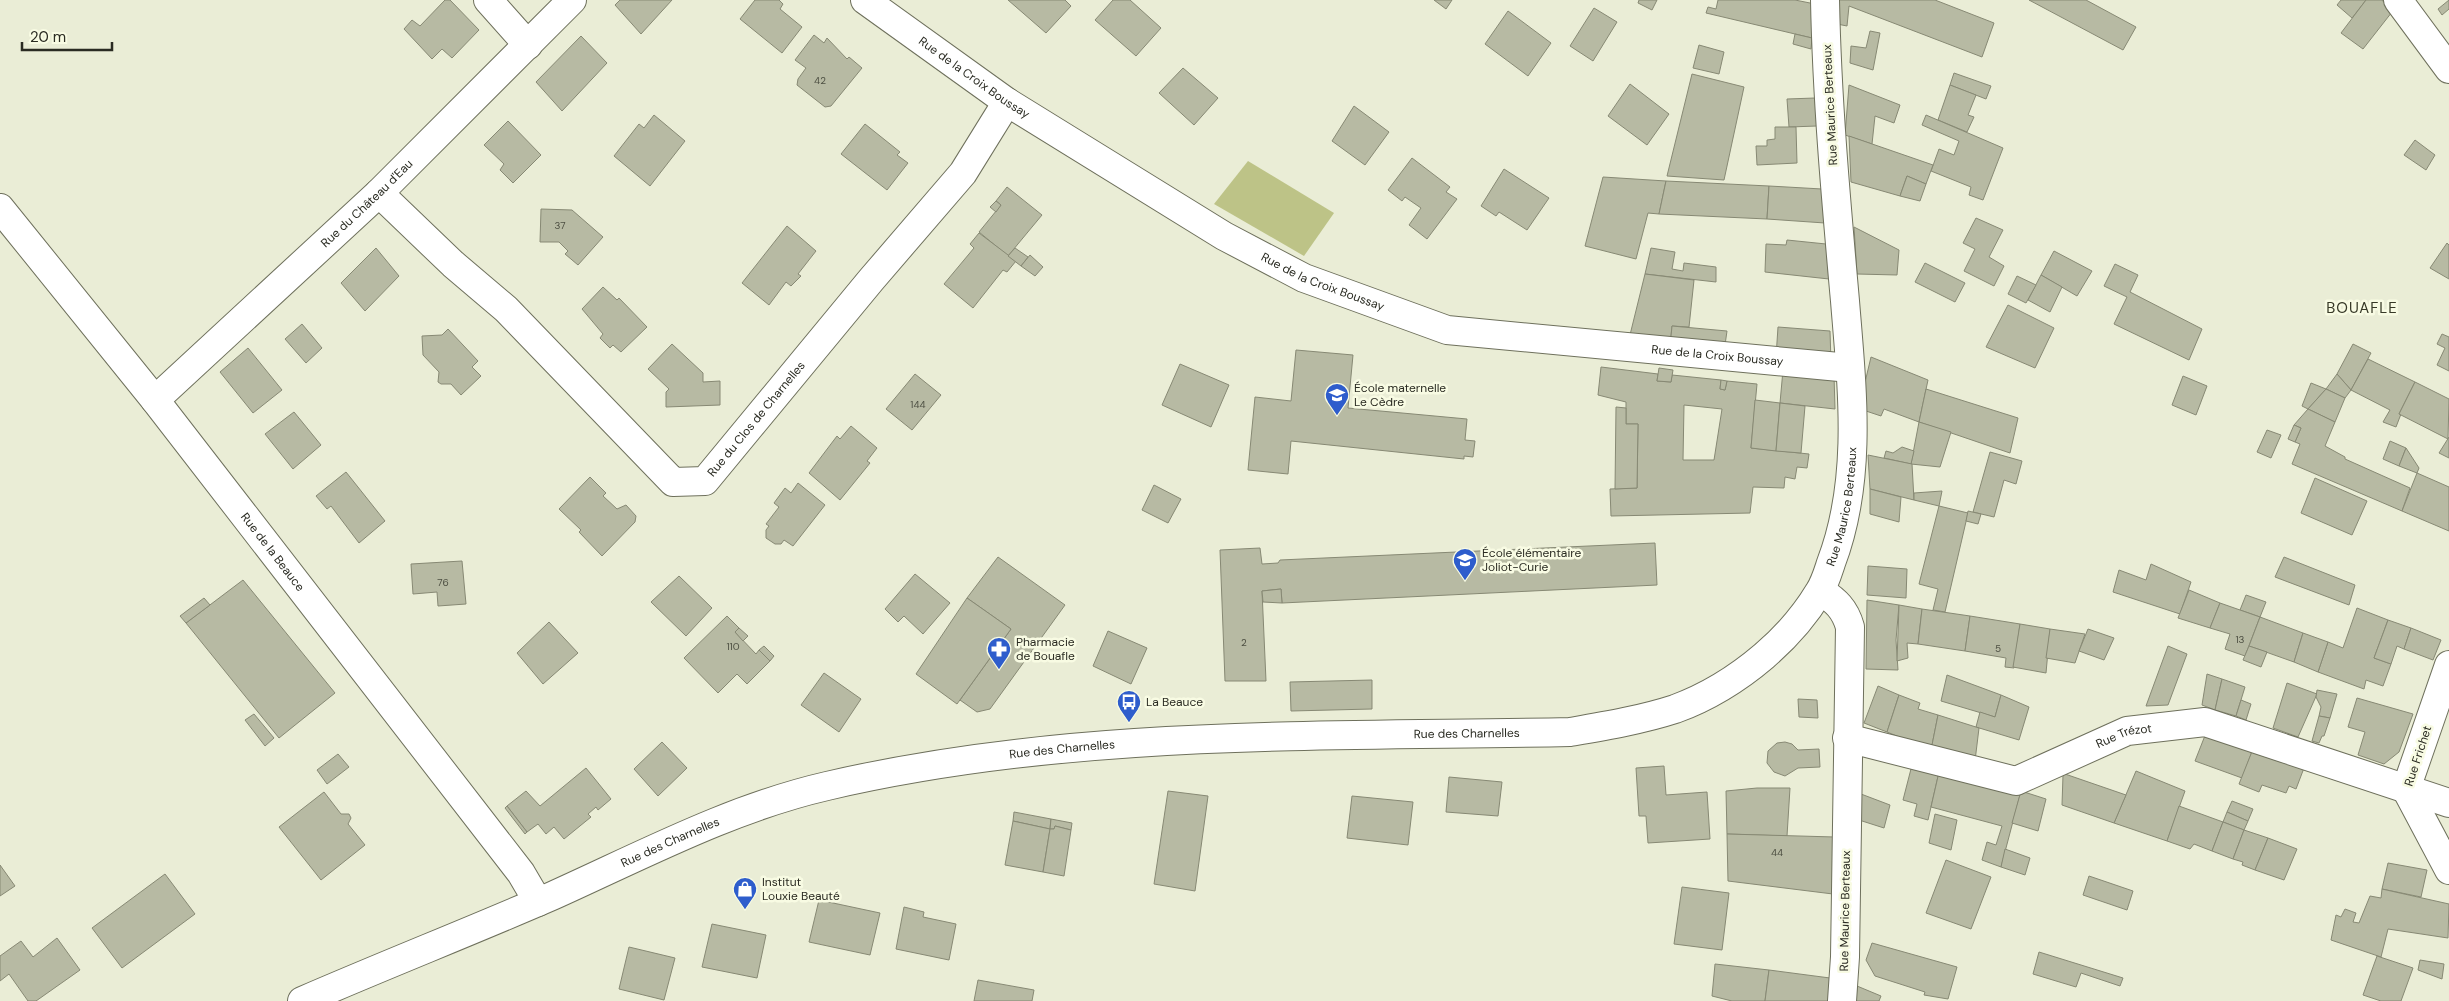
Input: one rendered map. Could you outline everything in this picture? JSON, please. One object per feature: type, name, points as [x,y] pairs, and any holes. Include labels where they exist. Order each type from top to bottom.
[{"type":"street","points":[[488,0],[528,45]]},
{"type":"street","name":"Rue du Château d'Eau","points":[[155,400],[379,193],[572,0]]},
{"type":"street","name":"Rue de la Croix Boussay","points":[[865,0],[1007,102],[1224,236],[1304,278],[1447,330],[1850,368]]},
{"type":"street","name":"Rue Maurice Berteaux","points":[[1825,0],[1827,89],[1850,368],[1853,465],[1850,500],[1840,539],[1820,590],[1837,602],[1846,613],[1850,627],[1845,957],[1842,1001]]},
{"type":"street","points":[[2398,0],[2449,69]]},
{"type":"street","name":"Rue du Clos de Charnelles","points":[[379,193],[452,264],[506,309],[673,482],[705,482],[865,287],[963,173],[1007,102]]},
{"type":"street","name":"Rue de la Beauce","points":[[0,208],[155,400],[521,873],[538,902]]},
{"type":"street","name":"Rue des Charnelles","points":[[302,1001],[538,902],[705,827],[824,787],[937,763],[1034,751],[1202,738],[1570,732],[1627,722],[1676,708],[1720,688],[1752,666],[1779,643],[1797,624],[1820,590]]},
{"type":"street","name":"Rue Frichet","points":[[2449,665],[2406,789],[2449,870]]},
{"type":"street","name":"Rue Trézot","points":[[1847,738],[2016,781],[2127,731],[2205,722],[2449,803]]},
{"type":"green space","points":[[1248,161],[1334,213],[1304,256],[1214,204]]},
{"type":"building","points":[[445,0],[450,0],[479,30],[452,58],[442,49],[432,59],[404,29],[412,20],[420,26]]},
{"type":"building","points":[[620,0],[672,0],[641,34],[615,5]]},
{"type":"building","points":[[755,0],[779,0],[783,4],[780,9],[802,27],[782,53],[740,19]]},
{"type":"building","points":[[1008,0],[1065,0],[1071,6],[1046,33]]},
{"type":"building","points":[[1113,0],[1130,0],[1161,28],[1136,56],[1095,20]]},
{"type":"building","points":[[1434,0],[1452,0],[1446,9]]},
{"type":"building","points":[[1639,0],[1657,0],[1652,10],[1638,3]]},
{"type":"building","points":[[1718,0],[1795,0],[1815,4],[1812,38],[1706,13],[1708,7],[1716,9]]},
{"type":"building","points":[[1838,0],[1935,0],[1994,23],[1982,57],[1849,6],[1847,26],[1837,24]]},
{"type":"building","points":[[2029,0],[2086,0],[2136,27],[2123,50]]},
{"type":"building","points":[[2341,0],[2366,0],[2352,18],[2337,5]]},
{"type":"building","points":[[2366,0],[2382,0],[2392,12],[2363,49],[2341,33]]},
{"type":"building","points":[[2449,0],[2449,9],[2442,15],[2438,9]]},
{"type":"building","points":[[1594,8],[1617,22],[1593,61],[1570,46]]},
{"type":"building","points":[[1508,11],[1551,43],[1528,76],[1485,44]]},
{"type":"building","points":[[1870,31],[1880,33],[1873,70],[1850,63],[1851,46],[1866,48]]},
{"type":"building","points":[[1795,34],[1812,38],[1811,49],[1793,44]]},
{"type":"building","points":[[814,35],[824,43],[827,38],[847,59],[849,57],[862,68],[831,106],[825,107],[797,85],[798,79],[806,68],[795,60]]},
{"type":"building","points":[[581,36],[607,63],[562,111],[536,82]]},
{"type":"building","points":[[1699,45],[1724,52],[1719,74],[1693,68]]},
{"type":"building","points":[[1183,68],[1218,98],[1194,125],[1159,93]]},
{"type":"building","points":[[1954,73],[1991,86],[1986,99],[1950,85]]},
{"type":"building","points":[[1692,74],[1744,87],[1724,180],[1667,176]]},
{"type":"building","points":[[1630,84],[1669,114],[1647,145],[1608,116]]},
{"type":"building","points":[[1849,85],[1900,105],[1894,123],[1875,116],[1872,144],[1845,135]]},
{"type":"building","points":[[1950,85],[1976,95],[1968,115],[1974,117],[1967,132],[1938,120]]},
{"type":"building","points":[[1815,98],[1817,126],[1789,127],[1787,99]]},
{"type":"building","points":[[1354,106],[1389,132],[1365,165],[1332,141]]},
{"type":"building","points":[[654,115],[685,141],[650,186],[614,156],[639,124],[644,128]]},
{"type":"building","points":[[1926,115],[2003,148],[1983,200],[1969,195],[1971,187],[1931,171],[1939,149],[1954,155],[1959,141],[1922,125]]},
{"type":"building","points":[[508,121],[541,155],[513,183],[500,170],[504,164],[484,145]]},
{"type":"building","points":[[865,124],[900,152],[897,155],[908,163],[887,190],[841,154]]},
{"type":"building","points":[[1775,127],[1796,127],[1797,163],[1757,165],[1756,146],[1767,146],[1767,140],[1775,139]]},
{"type":"building","points":[[1849,136],[1933,165],[1926,184],[1907,176],[1900,196],[1851,182]]},
{"type":"building","points":[[2415,140],[2435,155],[2426,170],[2404,155]]},
{"type":"building","points":[[1412,158],[1450,187],[1446,192],[1457,199],[1427,239],[1409,225],[1421,208],[1405,197],[1402,201],[1388,190]]},
{"type":"building","points":[[1504,169],[1549,198],[1527,230],[1499,212],[1496,216],[1481,206]]},
{"type":"building","points":[[1907,176],[1926,184],[1920,201],[1900,196]]},
{"type":"building","points":[[1603,177],[1666,181],[1659,214],[1648,213],[1636,259],[1585,246]]},
{"type":"building","points":[[1666,181],[1769,186],[1767,219],[1659,214]]},
{"type":"building","points":[[1769,186],[1822,189],[1825,223],[1767,219]]},
{"type":"building","points":[[1007,187],[1042,215],[1008,256],[979,232],[1001,205],[996,201]]},
{"type":"building","points":[[996,201],[1001,205],[996,212],[990,207]]},
{"type":"building","points":[[541,209],[572,210],[603,237],[578,265],[565,254],[568,251],[559,242],[540,242]]},
{"type":"building","points":[[1976,218],[2003,230],[1989,257],[2004,266],[1994,286],[1964,271],[1975,249],[1963,243]]},
{"type":"building","points":[[787,226],[816,251],[798,274],[801,276],[791,286],[786,282],[769,305],[742,283]]},
{"type":"building","points":[[1854,227],[1899,250],[1897,275],[1857,274]]},
{"type":"building","points":[[979,233],[1016,261],[1007,272],[1003,270],[973,308],[944,284],[974,248],[970,244]]},
{"type":"building","points":[[1787,240],[1826,244],[1829,279],[1765,272],[1766,244],[1786,245]]},
{"type":"building","points":[[2447,243],[2449,245],[2449,279],[2430,268]]},
{"type":"building","points":[[376,248],[399,276],[365,311],[341,283]]},
{"type":"building","points":[[1015,248],[1028,257],[1021,266],[1008,256]]},
{"type":"building","points":[[1651,248],[1675,252],[1672,269],[1683,271],[1684,263],[1716,267],[1716,282],[1645,274]]},
{"type":"building","points":[[2054,251],[2092,271],[2077,296],[2041,275]]},
{"type":"building","points":[[1030,255],[1043,267],[1035,276],[1021,266]]},
{"type":"building","points":[[1925,263],[1965,283],[1955,302],[1915,282]]},
{"type":"building","points":[[2115,264],[2138,275],[2130,292],[2202,329],[2189,360],[2114,324],[2127,297],[2104,286]]},
{"type":"building","points":[[1645,274],[1694,280],[1689,327],[1672,326],[1670,347],[1628,343]]},
{"type":"building","points":[[2041,275],[2062,287],[2050,312],[2028,300]]},
{"type":"building","points":[[2017,276],[2036,285],[2026,303],[2008,294]]},
{"type":"building","points":[[603,287],[617,300],[619,298],[647,327],[621,352],[613,345],[610,348],[600,338],[603,334],[582,309]]},
{"type":"building","points":[[2008,305],[2054,328],[2035,368],[1986,347]]},
{"type":"building","points":[[302,324],[322,348],[306,363],[285,339]]},
{"type":"building","points":[[1672,326],[1727,331],[1724,352],[1670,347]]},
{"type":"building","points":[[1778,327],[1830,331],[1831,362],[1776,357]]},
{"type":"building","points":[[448,329],[478,361],[472,367],[481,376],[461,395],[451,384],[441,384],[438,382],[439,372],[423,355],[422,336],[442,335]]},
{"type":"building","points":[[2442,334],[2449,337],[2449,371],[2437,365],[2445,348],[2437,344]]},
{"type":"building","points":[[672,344],[703,373],[703,382],[720,381],[720,405],[666,407],[666,392],[669,389],[648,369]]},
{"type":"building","points":[[2353,344],[2371,353],[2351,390],[2337,374]]},
{"type":"building","points":[[248,348],[282,390],[253,413],[220,372]]},
{"type":"building","points":[[1296,350],[1353,355],[1348,408],[1467,419],[1465,440],[1475,441],[1473,457],[1464,456],[1464,459],[1291,441],[1288,474],[1248,470],[1255,397],[1291,401]]},
{"type":"building","points":[[1871,357],[1928,380],[1919,422],[1884,409],[1881,416],[1866,411],[1858,412]]},
{"type":"building","points":[[2368,359],[2415,382],[2399,414],[2401,414],[2396,427],[2383,422],[2390,410],[2351,390]]},
{"type":"building","points":[[1180,364],[1229,385],[1211,427],[1162,405]]},
{"type":"building","points":[[1601,367],[1658,374],[1657,381],[1671,382],[1672,375],[1721,380],[1720,389],[1725,390],[1727,381],[1757,384],[1751,448],[1809,454],[1807,468],[1797,467],[1795,479],[1785,477],[1784,488],[1753,487],[1750,513],[1611,516],[1610,489],[1637,488],[1638,424],[1626,424],[1626,402],[1598,395]],"holes":[[[1684,405],[1722,409],[1714,460],[1683,460]]]},
{"type":"building","points":[[1659,368],[1673,370],[1671,382],[1657,381]]},
{"type":"building","points":[[1783,370],[1834,375],[1835,409],[1780,403]]},
{"type":"building","points":[[915,374],[941,395],[912,430],[886,409]]},
{"type":"building","points":[[2337,374],[2351,390],[2345,398],[2326,389]]},
{"type":"building","points":[[2183,376],[2207,386],[2196,415],[2172,405]]},
{"type":"building","points":[[1721,380],[1727,381],[1725,390],[1720,389]]},
{"type":"building","points":[[2415,382],[2449,399],[2448,439],[2399,414]]},
{"type":"building","points":[[2311,383],[2326,389],[2308,409],[2302,406]]},
{"type":"building","points":[[1926,389],[2018,418],[2010,453],[1919,422]]},
{"type":"building","points":[[2326,389],[2345,398],[2335,422],[2308,409]]},
{"type":"building","points":[[1755,400],[1780,403],[1776,451],[1751,448]]},
{"type":"building","points":[[1780,403],[1805,406],[1801,453],[1776,451]]},
{"type":"building","points":[[1616,407],[1626,408],[1626,424],[1638,424],[1637,488],[1615,489]]},
{"type":"building","points":[[2308,409],[2335,422],[2325,446],[2345,457],[2345,459],[2410,488],[2402,511],[2292,464],[2300,444],[2295,442],[2301,428],[2294,425]]},
{"type":"building","points":[[294,412],[321,445],[293,469],[265,434]]},
{"type":"building","points":[[1919,422],[1951,432],[1940,467],[1911,464]]},
{"type":"building","points":[[2294,425],[2301,428],[2295,442],[2288,439]]},
{"type":"building","points":[[851,426],[877,448],[867,461],[870,463],[840,500],[809,473],[837,436],[840,439]]},
{"type":"building","points":[[2267,430],[2281,435],[2271,458],[2257,452]]},
{"type":"building","points":[[2449,437],[2449,458],[2439,453]]},
{"type":"building","points":[[2390,441],[2406,448],[2399,466],[2383,459]]},
{"type":"building","points":[[1902,447],[1914,451],[1911,464],[1884,458],[1886,451],[1893,453]]},
{"type":"building","points":[[2406,448],[2419,468],[2417,473],[2399,466]]},
{"type":"building","points":[[1990,452],[2022,461],[2016,484],[2004,480],[1994,517],[1973,512]]},
{"type":"building","points":[[1868,455],[1912,464],[1914,500],[1870,489]]},
{"type":"building","points":[[346,472],[385,521],[359,543],[331,506],[327,509],[316,496]]},
{"type":"building","points":[[2417,473],[2449,487],[2449,531],[2402,511]]},
{"type":"building","points":[[590,477],[606,493],[603,496],[617,509],[626,505],[636,516],[635,522],[602,556],[579,532],[581,530],[559,509]]},
{"type":"building","points":[[2315,478],[2367,501],[2352,535],[2301,513]]},
{"type":"building","points":[[798,483],[825,505],[793,546],[784,540],[781,544],[775,544],[766,538],[766,530],[769,526],[766,524],[779,507],[774,503],[785,488],[791,493]]},
{"type":"building","points":[[1154,485],[1181,499],[1168,523],[1142,510]]},
{"type":"building","points":[[1870,489],[1901,497],[1899,522],[1870,514]]},
{"type":"building","points":[[1942,491],[1939,506],[1914,500],[1914,493]]},
{"type":"building","points":[[1939,506],[1968,513],[1945,612],[1933,610],[1938,589],[1919,584]]},
{"type":"building","points":[[1968,511],[1981,514],[1978,524],[1966,521]]},
{"type":"building","points":[[1655,543],[1657,585],[1282,603],[1281,589],[1262,591],[1266,681],[1225,681],[1220,550],[1260,548],[1262,564],[1278,563],[1280,560]]},
{"type":"building","points":[[998,557],[1065,605],[990,709],[977,712],[960,700],[1011,629],[967,598]]},
{"type":"building","points":[[2284,557],[2355,585],[2349,605],[2275,577]]},
{"type":"building","points":[[462,561],[466,604],[438,606],[437,592],[413,594],[411,564]]},
{"type":"building","points":[[2151,564],[2191,582],[2180,614],[2113,592],[2119,570],[2146,580]]},
{"type":"building","points":[[1868,566],[1907,569],[1906,598],[1867,595]]},
{"type":"building","points":[[915,574],[950,603],[923,634],[904,616],[898,622],[885,609]]},
{"type":"building","points":[[679,576],[712,608],[686,636],[651,602]]},
{"type":"building","points":[[243,580],[335,693],[279,738],[186,623]]},
{"type":"building","points":[[1281,589],[1282,603],[1263,602],[1262,591]]},
{"type":"building","points":[[2189,590],[2220,603],[2210,628],[2178,618]]},
{"type":"building","points":[[2246,595],[2266,602],[2260,617],[2240,610]]},
{"type":"building","points":[[204,598],[210,605],[186,623],[180,616]]},
{"type":"building","points":[[967,598],[1011,629],[957,704],[916,674]]},
{"type":"building","points":[[1867,600],[1899,605],[1896,640],[1898,670],[1866,669]]},
{"type":"building","points":[[2220,603],[2260,617],[2245,656],[2225,649],[2230,634],[2210,628]]},
{"type":"building","points":[[1899,605],[1922,609],[1918,644],[1907,643],[1908,658],[1897,661]]},
{"type":"building","points":[[2357,608],[2388,620],[2374,658],[2391,664],[2383,686],[2366,680],[2364,689],[2318,672],[2328,642],[2343,648]]},
{"type":"building","points":[[1922,609],[1970,616],[1965,651],[1918,644]]},
{"type":"building","points":[[727,616],[739,628],[735,632],[756,654],[759,650],[770,661],[747,684],[737,674],[718,693],[684,658]]},
{"type":"building","points":[[1970,616],[2020,624],[2014,668],[2005,667],[2006,658],[1965,651]]},
{"type":"building","points":[[2260,617],[2303,633],[2294,662],[2249,646]]},
{"type":"building","points":[[2388,620],[2411,628],[2404,649],[2397,646],[2391,664],[2374,658]]},
{"type":"building","points":[[549,622],[578,653],[543,684],[517,653]]},
{"type":"building","points":[[2020,624],[2050,629],[2046,673],[2013,667]]},
{"type":"building","points":[[739,628],[748,636],[743,641],[735,632]]},
{"type":"building","points":[[2411,628],[2441,640],[2433,660],[2404,649]]},
{"type":"building","points":[[2050,629],[2085,634],[2075,663],[2046,658]]},
{"type":"building","points":[[2088,629],[2114,638],[2104,660],[2079,651]]},
{"type":"building","points":[[1108,631],[1147,648],[1131,684],[1093,666]]},
{"type":"building","points":[[2303,633],[2328,642],[2318,672],[2294,662]]},
{"type":"building","points":[[764,646],[774,656],[770,661],[759,650]]},
{"type":"building","points":[[2168,646],[2187,654],[2168,705],[2146,706]]},
{"type":"building","points":[[2249,646],[2267,652],[2261,667],[2243,660]]},
{"type":"building","points":[[824,673],[861,699],[839,732],[801,705]]},
{"type":"building","points":[[2207,674],[2222,679],[2215,710],[2202,705]]},
{"type":"building","points":[[1947,675],[2001,695],[1995,717],[1941,701]]},
{"type":"building","points":[[2222,679],[2245,687],[2236,716],[2215,710]]},
{"type":"building","points":[[1372,680],[1372,709],[1291,711],[1290,682]]},
{"type":"building","points":[[2287,683],[2317,694],[2298,737],[2273,728]]},
{"type":"building","points":[[1878,686],[1899,695],[1887,732],[1864,723]]},
{"type":"building","points":[[2317,690],[2337,694],[2330,718],[2319,716],[2321,707],[2316,697]]},
{"type":"building","points":[[1899,695],[1920,703],[1918,709],[1938,715],[1931,750],[1887,732]]},
{"type":"building","points":[[2001,695],[2029,707],[2019,740],[1976,727],[1980,712],[1995,717]]},
{"type":"building","points":[[2357,698],[2413,714],[2399,752],[2384,764],[2358,755],[2365,732],[2348,727]]},
{"type":"building","points":[[1798,699],[1817,700],[1818,718],[1799,717]]},
{"type":"building","points":[[2241,700],[2251,704],[2246,720],[2236,716]]},
{"type":"building","points":[[254,714],[274,738],[265,746],[245,720]]},
{"type":"building","points":[[1938,715],[1979,728],[1975,761],[1931,750]]},
{"type":"building","points":[[2319,716],[2330,718],[2324,736],[2322,736],[2319,743],[2312,741]]},
{"type":"building","points":[[2206,733],[2253,749],[2242,778],[2195,761]]},
{"type":"building","points":[[662,742],[687,768],[658,796],[634,769]]},
{"type":"building","points":[[1785,742],[1792,744],[1798,750],[1819,749],[1820,767],[1798,768],[1785,776],[1774,772],[1767,763],[1768,751],[1777,743]]},
{"type":"building","points":[[2253,749],[2304,768],[2296,789],[2289,786],[2286,793],[2262,785],[2259,792],[2239,784]]},
{"type":"building","points":[[338,754],[349,767],[327,784],[317,770]]},
{"type":"building","points":[[1912,765],[1939,772],[1928,820],[1914,816],[1917,804],[1903,800]]},
{"type":"building","points":[[1664,766],[1666,795],[1707,792],[1710,839],[1648,843],[1646,816],[1639,816],[1636,768]]},
{"type":"building","points":[[586,768],[611,799],[598,810],[596,807],[588,814],[591,817],[564,839],[554,827],[546,834],[538,824],[527,832],[507,806],[526,791],[540,806]]},
{"type":"building","points":[[2136,771],[2185,791],[2167,841],[2114,823]]},
{"type":"building","points":[[1939,772],[2021,791],[2001,867],[1982,860],[1987,842],[1996,845],[2002,826],[1931,807]]},
{"type":"building","points":[[2065,774],[2126,795],[2114,823],[2062,805],[2063,775]]},
{"type":"building","points":[[1449,777],[1502,782],[1498,816],[1446,812]]},
{"type":"building","points":[[1757,788],[1790,788],[1787,836],[1727,834],[1726,791]]},
{"type":"building","points":[[1168,791],[1208,796],[1195,891],[1154,884]]},
{"type":"building","points":[[2021,791],[2046,799],[2038,831],[2012,823]]},
{"type":"building","points":[[324,792],[341,814],[349,814],[351,818],[348,824],[365,845],[321,880],[279,827]]},
{"type":"building","points":[[1861,794],[1890,805],[1884,828],[1859,820]]},
{"type":"building","points":[[1352,796],[1413,802],[1408,845],[1347,838]]},
{"type":"building","points":[[2232,801],[2253,809],[2248,821],[2227,812]]},
{"type":"building","points":[[507,806],[527,832],[525,834],[505,808]]},
{"type":"building","points":[[2179,806],[2223,822],[2212,851],[2194,844],[2190,849],[2167,841]]},
{"type":"building","points":[[1014,812],[1051,819],[1050,829],[1013,821]]},
{"type":"building","points":[[2227,812],[2248,821],[2244,830],[2223,822]]},
{"type":"building","points":[[1935,814],[1957,820],[1951,850],[1929,843]]},
{"type":"building","points":[[1051,819],[1072,823],[1071,830],[1055,826],[1054,829],[1050,829]]},
{"type":"building","points":[[1013,821],[1050,829],[1043,872],[1005,865]]},
{"type":"building","points":[[2223,822],[2244,830],[2233,859],[2212,851]]},
{"type":"building","points":[[1055,826],[1071,830],[1064,876],[1043,872],[1050,829],[1054,829]]},
{"type":"building","points":[[2244,830],[2268,838],[2255,870],[2242,865],[2243,862],[2233,859]]},
{"type":"building","points":[[1727,834],[1835,837],[1833,894],[1728,881]]},
{"type":"building","points":[[2268,838],[2297,849],[2284,880],[2255,870]]},
{"type":"building","points":[[2005,849],[2030,858],[2025,875],[2001,867]]},
{"type":"building","points":[[1946,860],[1991,877],[1971,929],[1926,913]]},
{"type":"building","points":[[2388,863],[2427,870],[2421,897],[2382,889]]},
{"type":"building","points":[[0,865],[15,886],[0,896]]},
{"type":"building","points":[[165,874],[195,914],[122,968],[92,928]]},
{"type":"building","points":[[2089,876],[2133,891],[2127,910],[2083,895]]},
{"type":"building","points":[[1682,887],[1729,893],[1722,950],[1674,944]]},
{"type":"building","points":[[2382,889],[2449,904],[2448,938],[2388,929],[2381,957],[2331,940],[2336,915],[2341,917],[2345,909],[2356,913],[2353,922],[2359,923],[2370,896],[2381,898]]},
{"type":"building","points":[[819,900],[880,913],[870,955],[809,942]]},
{"type":"building","points":[[904,907],[924,912],[923,917],[956,924],[949,960],[896,949]]},
{"type":"building","points":[[712,924],[766,935],[757,978],[702,967]]},
{"type":"building","points":[[57,938],[80,970],[36,1001],[28,1001],[9,974],[0,981],[0,956],[21,941],[33,957]]},
{"type":"building","points":[[1872,943],[1957,967],[1948,999],[1924,995],[1925,992],[1875,976],[1866,960]]},
{"type":"building","points":[[629,947],[675,958],[664,1000],[619,989]]},
{"type":"building","points":[[2039,952],[2123,978],[2120,986],[2081,973],[2076,987],[2033,974]]},
{"type":"building","points":[[2377,956],[2413,968],[2401,1001],[2381,1001],[2363,995]]},
{"type":"building","points":[[2420,960],[2444,964],[2442,979],[2418,970]]},
{"type":"building","points":[[1715,964],[1769,970],[1765,1001],[1732,1001],[1712,996]]},
{"type":"building","points":[[1769,970],[1830,978],[1829,1001],[1765,1001]]},
{"type":"building","points":[[978,980],[1034,990],[1032,1001],[974,1001]]},
{"type":"building","points":[[1857,986],[1881,996],[1879,1001],[1856,1001]]},
{"type":"place","name":"École maternelle Le Cèdre","points":[[1337,416]]},
{"type":"place","name":"École élémentaire Joliot-Curie","points":[[1465,581]]},
{"type":"place","name":"Pharmacie de Bouafle","points":[[999,670]]},
{"type":"place","name":"La Beauce","points":[[1129,723]]},
{"type":"place","name":"Institut Louxie Beauté","points":[[745,910]]},
{"type":"district","name":"BOUAFLE","points":[[2362,308]]}]
